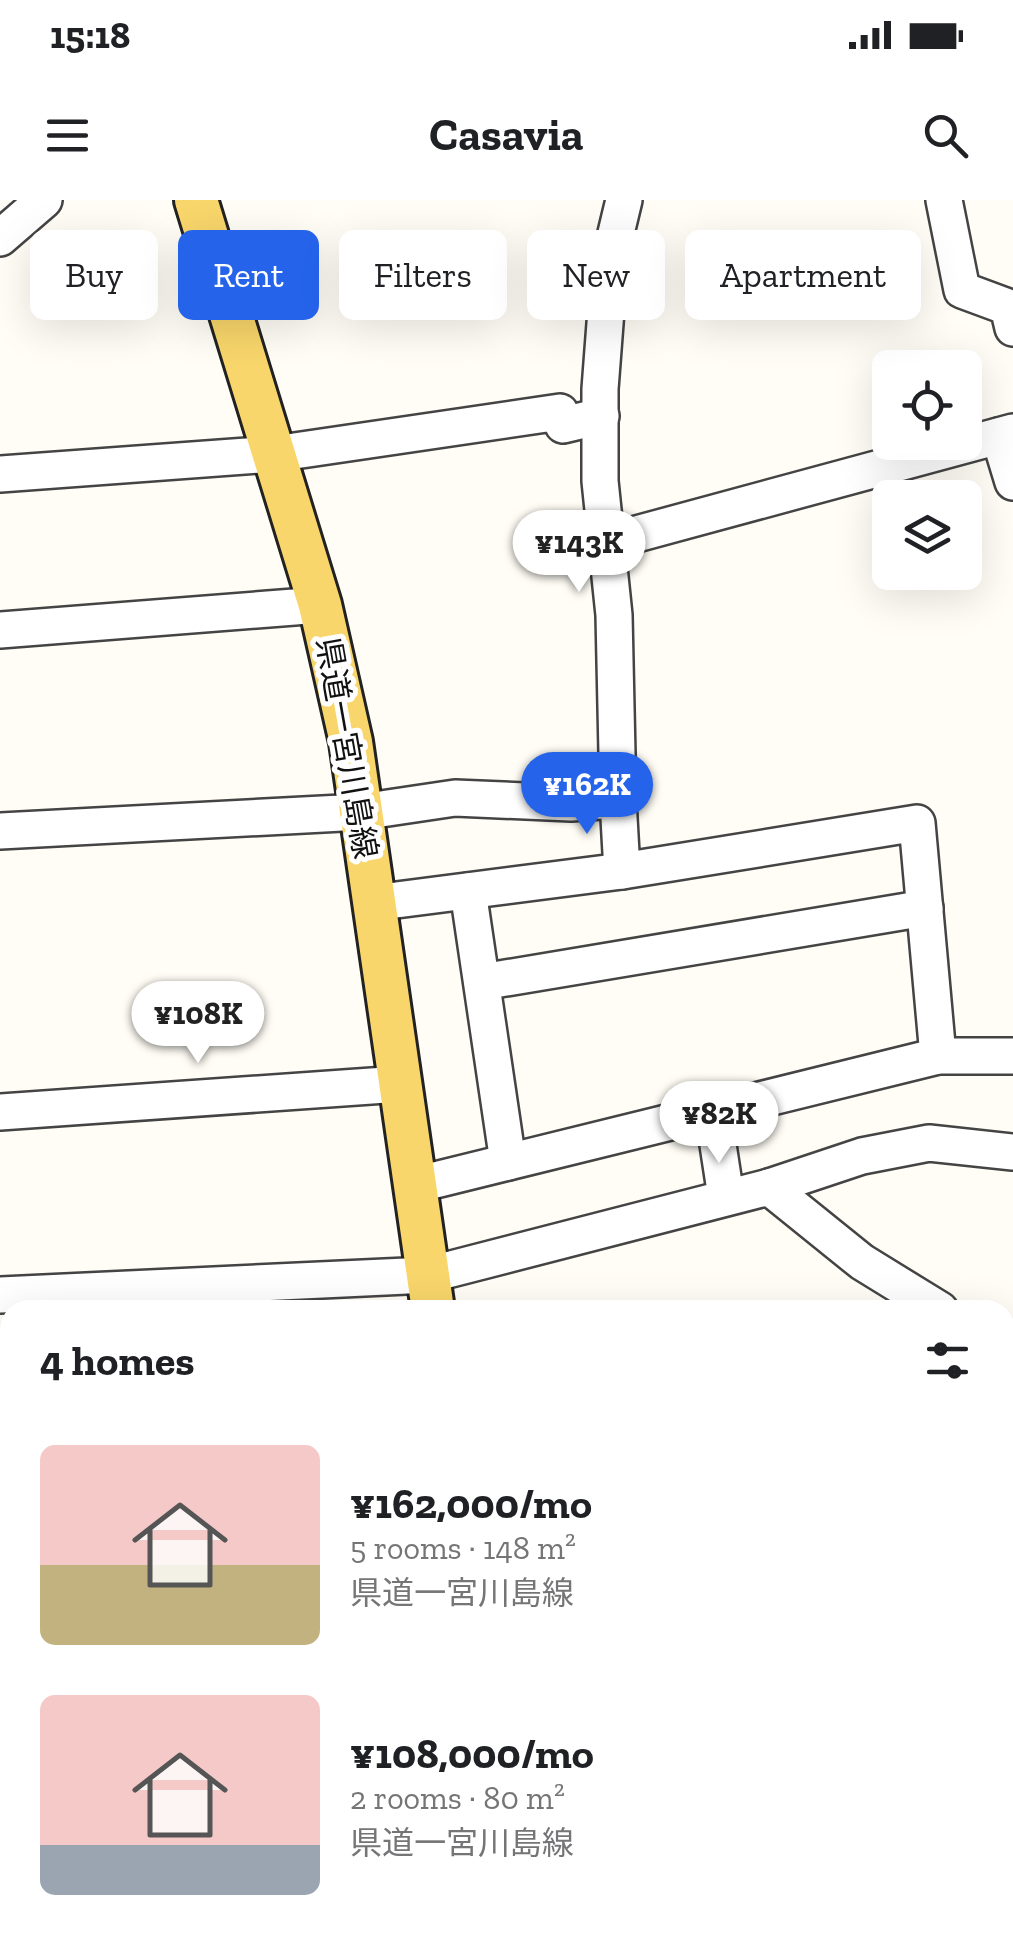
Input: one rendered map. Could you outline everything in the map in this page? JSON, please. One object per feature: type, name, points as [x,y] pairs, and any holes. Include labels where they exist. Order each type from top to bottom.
[{"type":"main road","name":"県道一宮川島線","points":[[196,200],[320,605],[344,708],[430,1293]]},
{"type":"street","points":[[0,238],[44,200]]},
{"type":"street","points":[[622,871],[614,631],[600,481],[600,416],[610,258],[624,200]]},
{"type":"street","points":[[944,200],[962,290],[1008,307],[1013,328]]},
{"type":"street","points":[[0,474],[274,454],[560,412],[564,425],[600,416]]},
{"type":"street","points":[[607,542],[1006,434],[1013,482]]},
{"type":"street","points":[[0,630],[320,605]]},
{"type":"street","points":[[0,831],[76,830],[360,812],[455,798],[571,803],[618,800]]},
{"type":"street","points":[[374,903],[622,871],[917,823],[938,1056]]},
{"type":"street","points":[[468,891],[508,1162]]},
{"type":"street","points":[[482,982],[925,908]]},
{"type":"street","points":[[415,1185],[938,1056],[1013,1056]]},
{"type":"street","points":[[0,1112],[400,1084]]},
{"type":"street","points":[[713,1112],[726,1198]]},
{"type":"street","points":[[0,1296],[430,1293],[862,1156],[929,1143],[1013,1152]]},
{"type":"street","points":[[769,1187],[862,1262],[924,1300]]}]
